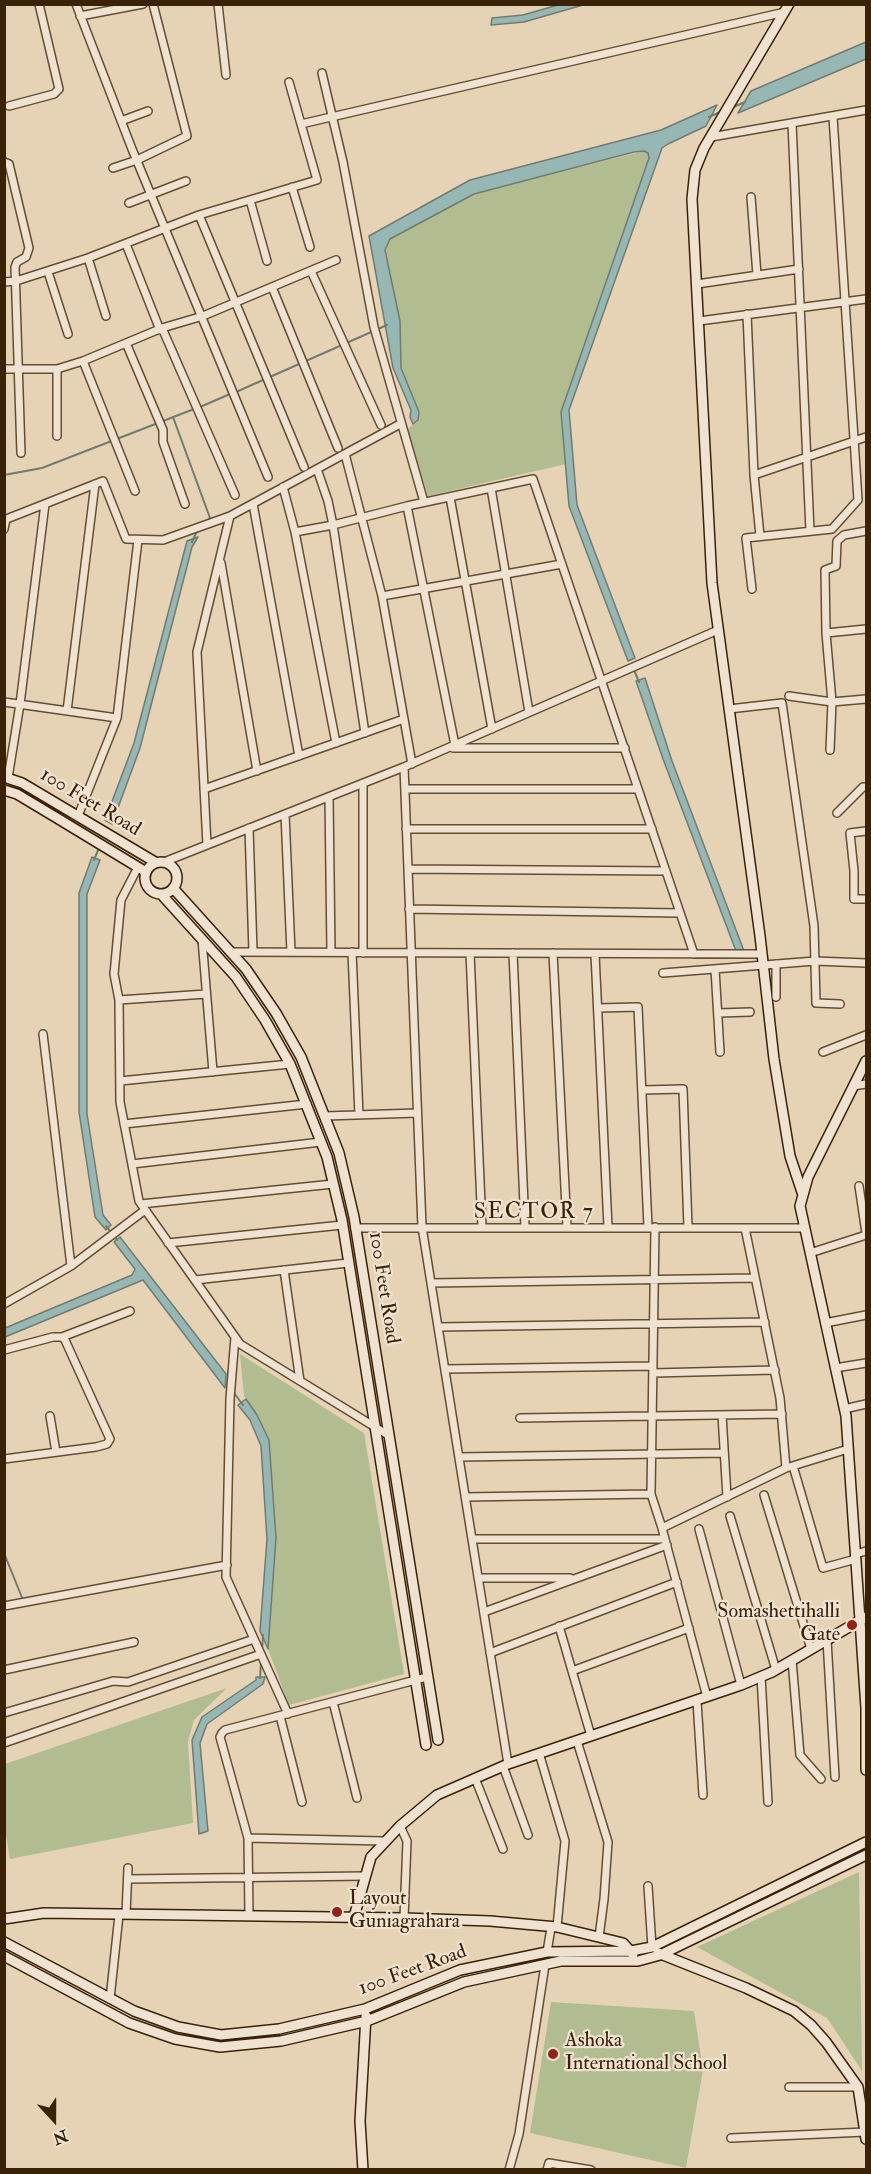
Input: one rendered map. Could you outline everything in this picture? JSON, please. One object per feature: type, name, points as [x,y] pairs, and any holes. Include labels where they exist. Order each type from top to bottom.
[{"type":"main road","points":[[787,8],[711,137],[698,163],[693,189],[712,583],[763,959],[774,1059],[790,1156],[803,1195]]},
{"type":"main road","name":"100 Feet Road","points":[[6,777],[22,783],[113,838],[159,862],[172,866],[176,873],[173,888],[246,969],[276,1013],[301,1057],[339,1153],[356,1228],[438,1740]]},
{"type":"main road","name":"100 Feet Road","points":[[4,790],[17,794],[142,869],[146,885],[153,892],[161,894],[236,977],[265,1020],[290,1064],[321,1142],[342,1225],[426,1745]]},
{"type":"main road","name":"100 Feet Road","points":[[142,869],[159,862]]},
{"type":"main road","points":[[161,894],[173,888]]},
{"type":"main road","points":[[867,1061],[808,1178],[800,1206],[844,1409],[856,1557],[864,1619],[867,1770]]},
{"type":"main road","points":[[354,1917],[371,1857],[384,1841],[437,1795],[539,1753],[741,1685],[776,1670],[864,1619]]},
{"type":"main road","name":"100 Feet Road","points":[[4,1942],[134,2011],[178,2027],[221,2035],[279,2029],[365,2009],[460,1970],[547,1952],[631,1951],[652,1947],[867,1842]]},
{"type":"main road","name":"100 Feet Road","points":[[4,1956],[129,2023],[175,2039],[220,2047],[281,2041],[368,2021],[464,1982],[561,1961],[638,1961],[660,1955],[867,1855]]},
{"type":"main road","points":[[4,1919],[44,1913],[490,1921],[554,1928],[623,1943],[638,1961]]},
{"type":"main road","points":[[652,1947],[660,1955],[746,1988],[794,2011],[811,2025],[858,2087],[866,2135]]},
{"type":"main road","points":[[363,2169],[360,2121],[368,2021],[365,2009]]},
{"type":"main road","points":[[858,2087],[867,2080]]},
{"type":"street","points":[[9,106],[54,94],[59,89],[39,4]]},
{"type":"street","points":[[76,4],[150,194],[268,477]]},
{"type":"street","points":[[95,4],[96,13]]},
{"type":"street","points":[[113,168],[137,160],[187,136],[153,4]]},
{"type":"street","points":[[218,4],[226,75]]},
{"type":"street","points":[[80,16],[142,5]]},
{"type":"street","points":[[301,124],[787,8]]},
{"type":"street","points":[[322,73],[343,162],[374,327],[424,502]]},
{"type":"street","points":[[4,282],[48,272],[199,215],[316,180],[289,82]]},
{"type":"street","points":[[711,137],[867,110]]},
{"type":"street","points":[[121,121],[147,111]]},
{"type":"street","points":[[752,589],[746,538],[832,529],[858,500],[833,117]]},
{"type":"street","points":[[792,123],[810,531]]},
{"type":"street","points":[[4,162],[9,164],[29,248],[26,257],[17,262],[15,267],[21,453]]},
{"type":"street","points":[[129,203],[186,181]]},
{"type":"street","points":[[292,187],[310,247]]},
{"type":"street","points":[[750,197],[757,275]]},
{"type":"street","points":[[250,200],[267,261]]},
{"type":"street","points":[[199,215],[304,466]]},
{"type":"street","points":[[126,244],[235,495]]},
{"type":"street","points":[[88,258],[106,316]]},
{"type":"street","points":[[4,369],[57,369],[83,361],[161,329],[202,316],[336,260]]},
{"type":"street","points":[[697,284],[799,269]]},
{"type":"street","points":[[311,271],[381,425]]},
{"type":"street","points":[[48,272],[68,334]]},
{"type":"street","points":[[272,287],[338,448]]},
{"type":"street","points":[[699,321],[867,299]]},
{"type":"street","points":[[747,314],[754,475],[760,536]]},
{"type":"street","points":[[126,344],[160,422],[163,442],[185,504]]},
{"type":"street","points":[[83,361],[135,492]]},
{"type":"street","points":[[57,369],[57,436]]},
{"type":"street","points":[[4,529],[5,520],[102,481],[126,540],[163,540],[230,516],[400,424]]},
{"type":"street","points":[[754,475],[867,437]]},
{"type":"street","points":[[345,454],[382,596],[412,764]]},
{"type":"street","points":[[317,469],[333,525],[365,733]]},
{"type":"street","points":[[295,531],[333,525],[424,502],[533,479],[694,954]]},
{"type":"street","points":[[68,711],[95,484]]},
{"type":"street","points":[[283,487],[295,531],[336,743]]},
{"type":"street","points":[[491,488],[529,712]]},
{"type":"street","points":[[450,497],[492,729]]},
{"type":"street","points":[[6,777],[20,704],[45,504]]},
{"type":"street","points":[[253,504],[299,756]]},
{"type":"street","points":[[407,506],[452,746]]},
{"type":"street","points":[[207,844],[197,652],[230,516]]},
{"type":"street","points":[[830,750],[832,702],[826,633],[825,570],[836,567],[837,541],[844,535],[867,531]]},
{"type":"street","points":[[78,816],[117,718],[138,540]]},
{"type":"street","points":[[220,561],[257,771]]},
{"type":"street","points":[[382,596],[562,564]]},
{"type":"street","points":[[826,633],[867,629]]},
{"type":"street","points":[[159,862],[412,764],[718,630]]},
{"type":"street","points":[[789,696],[832,702],[867,699]]},
{"type":"street","points":[[4,702],[117,718]]},
{"type":"street","points":[[729,709],[782,703],[814,926],[816,1003],[840,1004]]},
{"type":"street","points":[[204,789],[404,719]]},
{"type":"street","points":[[452,746],[625,748]]},
{"type":"street","points":[[404,767],[422,1227],[484,1612],[506,1765],[528,1835]]},
{"type":"street","points":[[363,783],[363,952]]},
{"type":"street","points":[[837,813],[863,787],[867,787]]},
{"type":"street","points":[[405,789],[638,789]]},
{"type":"street","points":[[329,796],[331,952]]},
{"type":"street","points":[[285,814],[291,952]]},
{"type":"street","points":[[249,828],[253,952]]},
{"type":"street","points":[[406,829],[652,829]]},
{"type":"street","points":[[867,831],[850,833],[854,899],[867,899]]},
{"type":"street","points":[[142,869],[121,900],[114,974],[119,1000],[120,1102],[143,1207],[240,1344],[388,1435]]},
{"type":"street","points":[[408,869],[666,871]]},
{"type":"street","points":[[410,909],[680,913]]},
{"type":"street","points":[[202,939],[213,1072]]},
{"type":"street","points":[[230,952],[694,954],[763,959],[776,964],[815,961],[867,963]]},
{"type":"street","points":[[352,952],[359,1114]]},
{"type":"street","points":[[470,953],[482,1227]]},
{"type":"street","points":[[513,953],[525,1227]]},
{"type":"street","points":[[553,953],[567,1227]]},
{"type":"street","points":[[595,954],[608,1227]]},
{"type":"street","points":[[663,973],[715,969],[763,959]]},
{"type":"street","points":[[776,964],[777,997]]},
{"type":"street","points":[[715,969],[720,1052]]},
{"type":"street","points":[[119,1000],[206,994]]},
{"type":"street","points":[[598,1008],[638,1007],[654,1279],[651,1494],[707,1697]]},
{"type":"street","points":[[718,1013],[750,1012]]},
{"type":"street","points":[[43,1034],[71,1266]]},
{"type":"street","points":[[823,1053],[867,1035]]},
{"type":"street","points":[[120,1081],[290,1064]]},
{"type":"street","points":[[853,1086],[867,1084]]},
{"type":"street","points":[[642,1090],[684,1089],[688,1227]]},
{"type":"street","points":[[124,1124],[307,1104]]},
{"type":"street","points":[[325,1116],[417,1113]]},
{"type":"street","points":[[132,1164],[321,1142]]},
{"type":"street","points":[[4,1304],[71,1266],[110,1238],[143,1207],[333,1184]]},
{"type":"street","points":[[810,1253],[867,1234],[859,1186]]},
{"type":"street","points":[[168,1243],[342,1225]]},
{"type":"street","points":[[745,1227],[765,1322],[790,1467],[823,1568],[867,1551]]},
{"type":"street","points":[[356,1228],[804,1228]]},
{"type":"street","points":[[195,1280],[348,1263]]},
{"type":"street","points":[[284,1270],[300,1381]]},
{"type":"street","points":[[431,1283],[755,1278]]},
{"type":"street","points":[[4,1350],[53,1337],[62,1337],[130,1311]]},
{"type":"street","points":[[825,1323],[867,1315]]},
{"type":"street","points":[[438,1327],[765,1322]]},
{"type":"street","points":[[235,1336],[230,1399],[226,1577],[288,1714]]},
{"type":"street","points":[[4,1459],[96,1447],[107,1444],[110,1439],[62,1337]]},
{"type":"street","points":[[835,1368],[867,1363]]},
{"type":"street","points":[[445,1369],[774,1370]]},
{"type":"street","points":[[844,1409],[867,1404]]},
{"type":"street","points":[[520,1418],[782,1414]]},
{"type":"street","points":[[722,1415],[727,1497]]},
{"type":"street","points":[[50,1416],[56,1452]]},
{"type":"street","points":[[662,1528],[790,1467],[848,1449]]},
{"type":"street","points":[[459,1457],[724,1453]]},
{"type":"street","points":[[465,1497],[651,1494]]},
{"type":"street","points":[[765,1495],[811,1649]]},
{"type":"street","points":[[730,1516],[776,1670]]},
{"type":"street","points":[[699,1529],[741,1685]]},
{"type":"street","points":[[472,1539],[666,1542]]},
{"type":"street","points":[[484,1612],[666,1542]]},
{"type":"street","points":[[4,1606],[227,1565]]},
{"type":"street","points":[[478,1578],[576,1578]]},
{"type":"street","points":[[490,1653],[677,1582]]},
{"type":"street","points":[[559,1626],[591,1736]]},
{"type":"street","points":[[572,1671],[689,1628]]},
{"type":"street","points":[[827,1640],[836,1777]]},
{"type":"street","points":[[4,1670],[134,1642]]},
{"type":"street","points":[[4,1713],[113,1681],[128,1682],[255,1642]]},
{"type":"street","points":[[4,1743],[261,1654]]},
{"type":"street","points":[[792,1660],[800,1755],[821,1779]]},
{"type":"street","points":[[761,1676],[768,1802]]},
{"type":"street","points":[[249,1916],[248,1838],[220,1737],[225,1730],[427,1677]]},
{"type":"street","points":[[697,1701],[703,1795]]},
{"type":"street","points":[[333,1702],[357,1798]]},
{"type":"street","points":[[280,1716],[302,1802]]},
{"type":"street","points":[[577,1741],[608,1842],[599,1937]]},
{"type":"street","points":[[539,1753],[565,1841],[554,1928],[547,1952]]},
{"type":"street","points":[[475,1778],[503,1849]]},
{"type":"street","points":[[400,1826],[407,1841],[404,1918]]},
{"type":"street","points":[[248,1838],[384,1841]]},
{"type":"street","points":[[110,1999],[128,1868]]},
{"type":"street","points":[[128,1879],[365,1876]]},
{"type":"street","points":[[648,1886],[652,1947]]},
{"type":"street","points":[[509,2169],[519,2134],[545,1965]]},
{"type":"street","points":[[789,2087],[858,2087]]},
{"type":"street","points":[[731,2138],[866,2135]]},
{"type":"street","points":[[547,2169],[549,2163],[591,2169]]},
{"type":"green space","points":[[644,151],[648,153],[649,158],[561,412],[566,464],[428,496],[407,430],[418,420],[419,412],[401,368],[400,321],[385,250],[386,244],[390,239],[474,194]]},
{"type":"green space","points":[[240,1354],[364,1433],[404,1674],[289,1705],[268,1649],[276,1538],[269,1440],[257,1415],[244,1396]]},
{"type":"green space","points":[[227,1688],[194,1720],[188,1742],[193,1823],[10,1859],[5,1829],[5,1764]]},
{"type":"green space","points":[[859,1872],[862,2071],[827,2018],[697,1947]]},
{"type":"green space","points":[[551,2002],[694,2011],[703,2070],[686,2168],[530,2133]]},
{"type":"water","points":[[558,5],[583,5],[524,22],[491,25],[492,18],[523,15]]},
{"type":"water","points":[[866,42],[866,59],[738,113],[751,91]]},
{"type":"water","points":[[717,105],[706,126],[662,148],[569,410],[577,505],[635,658],[628,661],[569,506],[561,412],[649,158],[648,153],[634,152],[474,194],[390,239],[385,250],[400,321],[401,368],[419,412],[418,420],[413,424],[410,417],[411,410],[393,368],[369,236],[470,180],[661,130]]},
{"type":"water","points":[[198,537],[192,547],[140,748],[112,824],[105,820],[134,743],[187,541]]},
{"type":"water","points":[[645,678],[672,761],[744,951],[736,951],[663,759],[636,681]]},
{"type":"water","points":[[92,857],[100,860],[87,894],[87,1114],[103,1215],[111,1225],[106,1230],[95,1217],[79,1112],[79,893]]},
{"type":"water","points":[[120,1237],[226,1374],[225,1388],[143,1280],[5,1337],[5,1328],[132,1275],[135,1269],[114,1242]]},
{"type":"water","points":[[246,1399],[269,1440],[276,1538],[268,1649],[260,1631],[267,1539],[261,1446],[250,1420],[238,1405]]},
{"type":"water","points":[[256,1677],[265,1677],[263,1684],[207,1724],[200,1743],[208,1831],[199,1834],[192,1740],[202,1717],[256,1680]]},
{"type":"waterway","points":[[731,108],[745,102]]},
{"type":"waterway","points":[[709,117],[720,112]]},
{"type":"waterway","points":[[236,392],[387,325]]},
{"type":"waterway","points":[[200,407],[230,394]]},
{"type":"waterway","points":[[4,475],[42,468],[194,409]]},
{"type":"waterway","points":[[173,417],[210,518],[205,523]]},
{"type":"waterway","points":[[192,542],[197,531]]},
{"type":"waterway","points":[[634,670],[639,682]]},
{"type":"waterway","points":[[94,860],[99,848]]},
{"type":"waterway","points":[[106,1226],[117,1240]]},
{"type":"waterway","points":[[234,1393],[243,1405]]},
{"type":"waterway","points":[[4,1553],[23,1600]]},
{"type":"waterway","points":[[262,1651],[263,1635]]},
{"type":"waterway","points":[[260,1678],[261,1662]]},
{"type":"place","name":"Somashettihalli Gate","points":[[852,1625]]},
{"type":"place","name":"Layout Guniagrahara","points":[[337,1912]]},
{"type":"place","name":"Ashoka International School","points":[[553,2054]]},
{"type":"district","name":"SECTOR 7","points":[[534,1213]]}]
